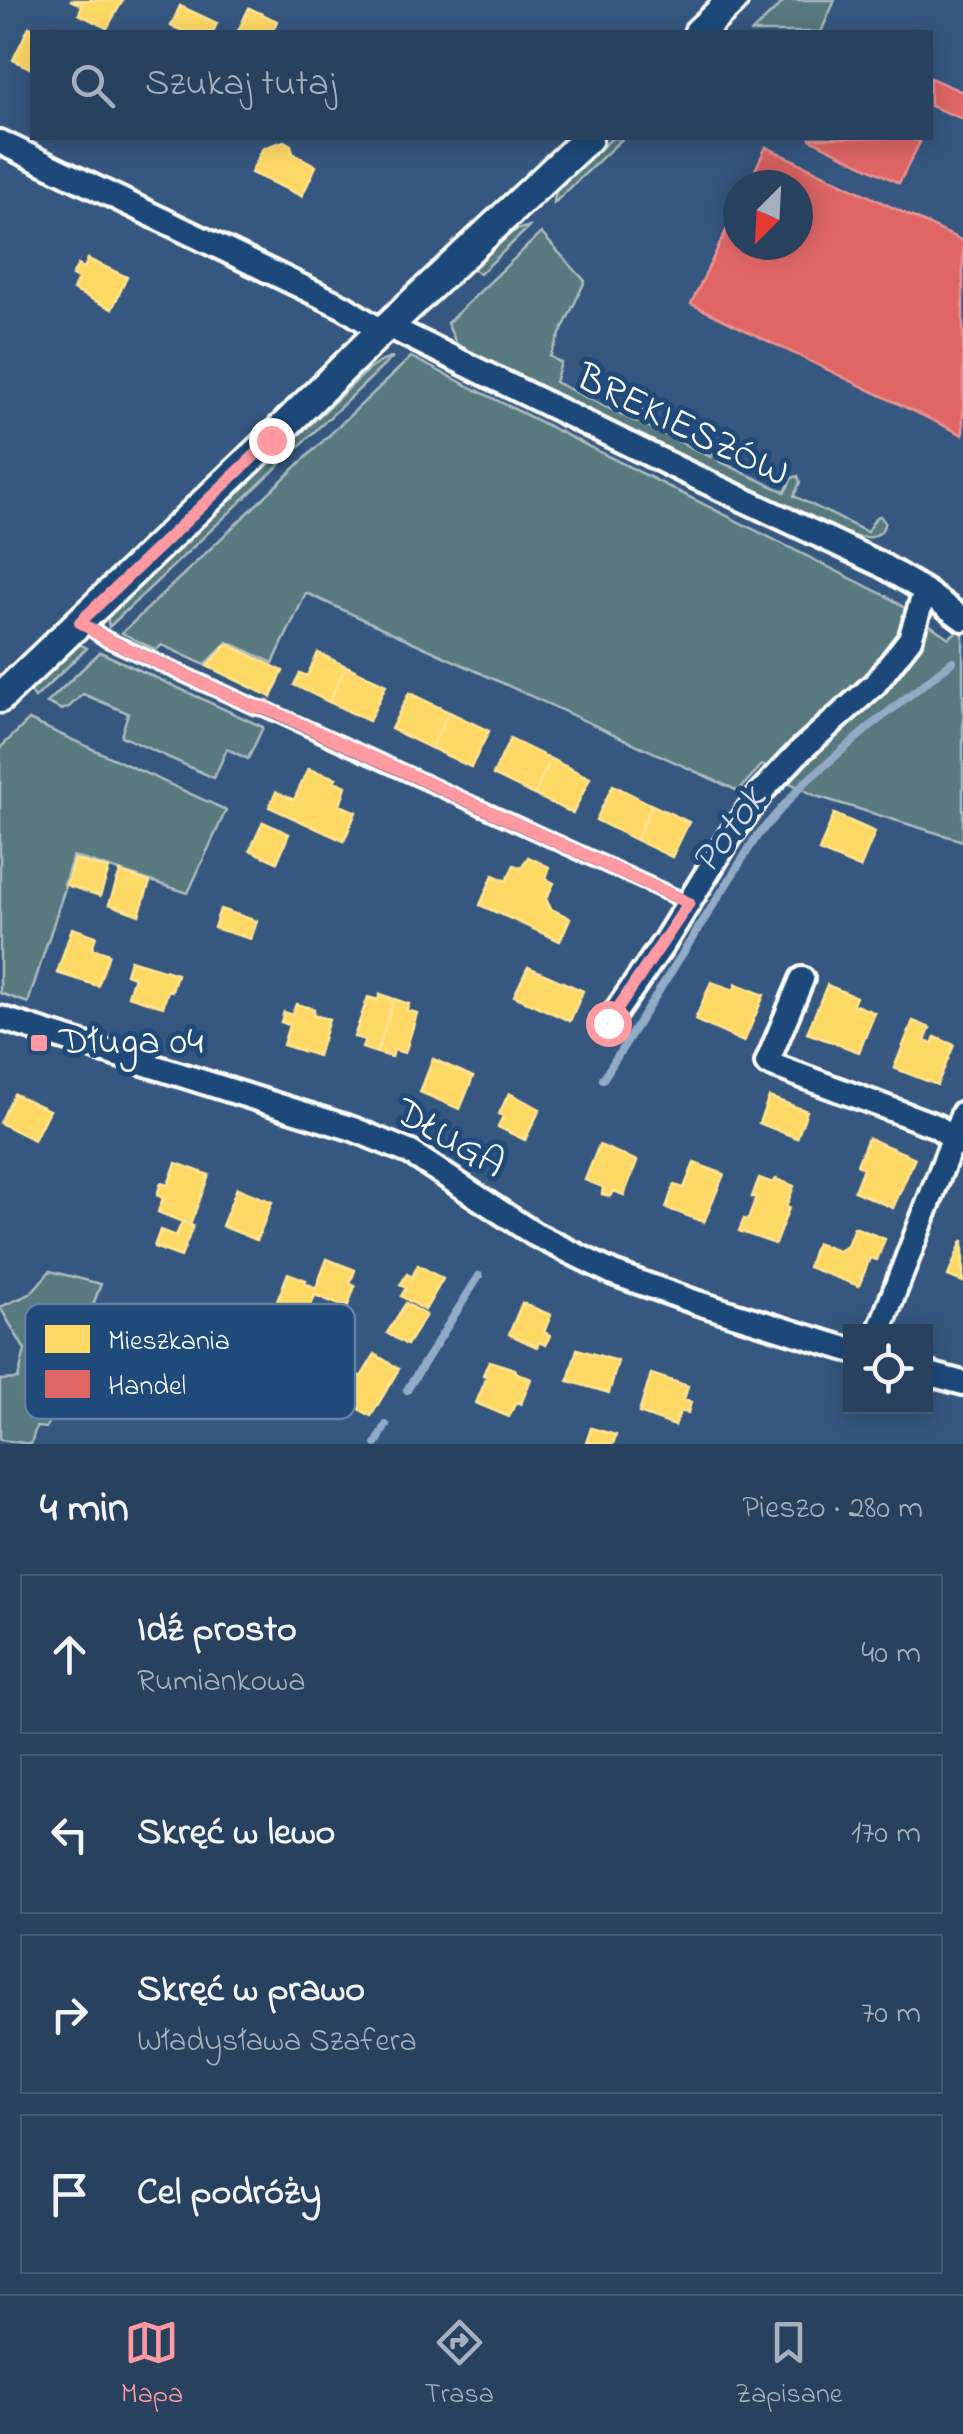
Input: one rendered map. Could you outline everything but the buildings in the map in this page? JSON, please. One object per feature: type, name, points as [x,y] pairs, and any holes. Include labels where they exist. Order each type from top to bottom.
[{"type":"street","points":[[701,30],[733,0]]},
{"type":"street","points":[[0,698],[384,328],[586,140]]},
{"type":"street","name":"BREKIESZÓW","points":[[0,142],[854,551],[932,596],[963,619]]},
{"type":"street","points":[[608,1023],[762,791],[874,684],[910,640],[932,596]]},
{"type":"street","points":[[802,979],[767,1062],[936,1126],[958,1142]]},
{"type":"street","name":"DŁUGA","points":[[0,1018],[382,1141],[411,1153],[534,1234],[614,1273],[843,1348]]},
{"type":"street","points":[[881,1324],[958,1142],[963,1113]]},
{"type":"street","points":[[933,1374],[963,1383]]},
{"type":"lane","points":[[80,622],[147,659],[265,708],[689,903]]},
{"type":"green space","points":[[785,0],[835,0],[822,30],[754,30]]},
{"type":"green space","points":[[610,140],[621,140],[554,203],[563,184]]},
{"type":"green space","points":[[529,227],[480,274],[473,269],[506,237]]},
{"type":"green space","points":[[541,233],[585,281],[550,356],[561,363],[555,382],[637,422],[644,407],[650,405],[645,425],[711,457],[723,441],[726,444],[719,461],[785,492],[792,478],[798,476],[800,482],[794,496],[867,532],[880,516],[885,523],[881,532],[872,537],[846,538],[468,355],[457,345],[447,323]]},
{"type":"green space","points":[[393,357],[109,627],[107,617],[368,370]]},
{"type":"green space","points":[[411,357],[890,598],[949,638],[963,626],[963,841],[816,796],[762,765],[738,791],[306,593],[273,663],[228,642],[205,665],[162,645],[156,650],[122,633]]},
{"type":"green space","points":[[79,644],[87,648],[35,698],[30,691]]},
{"type":"green space","points":[[100,652],[263,727],[248,759],[227,749],[214,778],[121,736],[128,713],[83,694],[62,710],[47,703]]},
{"type":"green space","points":[[29,720],[226,810],[188,893],[73,856],[28,1003],[0,993],[0,748]]},
{"type":"green space","points":[[50,1271],[101,1284],[93,1304],[25,1304],[25,1350],[0,1307],[30,1294]]},
{"type":"green space","points":[[25,1350],[25,1419],[49,1419],[46,1428],[36,1427],[31,1444],[0,1440],[0,1380],[18,1379]]},
{"type":"waterway","name":"Potok","points":[[603,1079],[757,836],[803,784],[953,661]]},
{"type":"waterway","name":"Potok","points":[[407,1390],[479,1276]]},
{"type":"waterway","name":"Potok","points":[[376,1444],[386,1425]]},
{"type":"place","name":"Długa 04","points":[[39,1043]]},
{"type":"route","points":[[271,440],[80,622],[147,659],[265,708],[689,903],[608,1023]]}]
